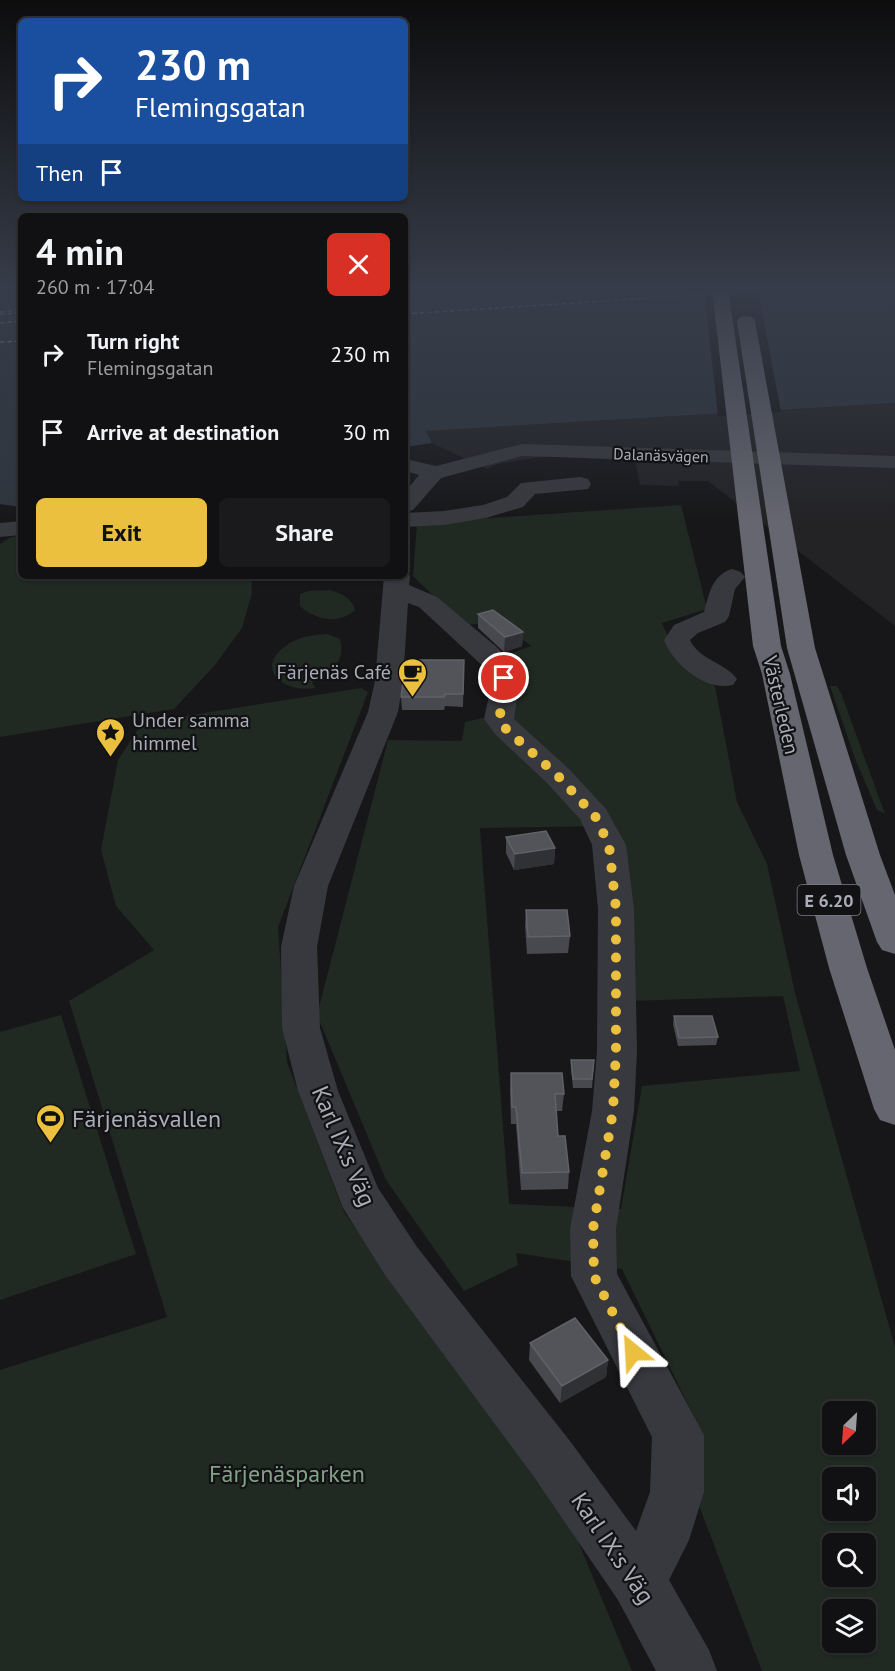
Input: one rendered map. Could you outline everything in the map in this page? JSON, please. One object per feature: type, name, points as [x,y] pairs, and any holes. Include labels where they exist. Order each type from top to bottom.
[{"type":"highway","name":"Västerleden","points":[[730,367],[767,646],[776,674],[816,855],[848,968],[895,1109]]},
{"type":"highway","name":"Västerleden","points":[[753,367],[801,648],[863,855],[895,942]]},
{"type":"street","name":"Dalanäsvägen","points":[[430,474],[522,450],[895,462]]},
{"type":"street","points":[[408,466],[429,471],[430,474],[430,478],[408,503]]},
{"type":"street","points":[[408,520],[473,514],[515,502],[529,488],[580,484]]},
{"type":"street","points":[[0,530],[18,528]]},
{"type":"street","points":[[723,679],[686,655],[677,640],[681,631],[716,616],[723,587],[732,577]]},
{"type":"street","points":[[396,583],[428,602],[489,655],[500,668],[506,686],[499,719],[505,728],[558,776],[595,816],[609,845],[616,909],[616,1051],[613,1111],[593,1229],[594,1276],[678,1436],[677,1492],[662,1540],[638,1580]]},
{"type":"street","name":"Karl IX:s Väg","points":[[396,583],[389,681],[383,712],[311,886],[299,947],[301,1028],[318,1091],[359,1195],[401,1261],[552,1459],[638,1580],[688,1671]]},
{"type":"shaded area","points":[[0,367],[18,367],[18,507],[0,504]]},
{"type":"shaded area","points":[[408,367],[895,367],[895,403],[426,431],[432,443],[408,447]]},
{"type":"shaded area","points":[[895,403],[895,626],[708,481],[678,481],[679,486],[640,485],[635,461],[547,456],[498,464],[487,469],[432,443],[425,431]]},
{"type":"green space","points":[[681,505],[707,609],[662,623],[676,655],[715,686],[737,802],[767,864],[795,993],[895,1347],[895,1671],[762,1671],[690,1482],[697,1423],[622,1269],[516,1253],[518,1265],[464,1291],[386,1180],[317,1015],[388,740],[462,741],[465,722],[510,712],[504,656],[531,646],[500,622],[463,625],[413,576],[417,523]],"holes":[[[616,826],[629,1001],[783,996],[800,1071],[642,1086],[621,1209],[509,1204],[480,828]]]},
{"type":"green space","points":[[18,536],[18,579],[251,579],[252,593],[242,628],[215,665],[174,709],[0,737],[0,544],[11,537]]},
{"type":"green space","points":[[330,590],[346,597],[355,610],[342,618],[327,619],[313,615],[300,606],[300,594],[308,591]]},
{"type":"green space","points":[[327,634],[340,639],[341,654],[339,661],[331,671],[312,683],[316,688],[292,687],[276,676],[272,669],[273,661],[279,652],[299,639]]},
{"type":"green space","points":[[830,686],[837,686],[841,693],[885,814],[877,810],[856,761]]},
{"type":"green space","name":"Färjenäsparken","points":[[361,688],[368,692],[278,927],[287,1062],[344,1212],[575,1534],[632,1671],[0,1671],[0,1370],[167,1317],[69,1001],[154,950],[116,906],[101,850],[118,760],[142,723]]},
{"type":"green space","name":"Färjenäsvallen","points":[[61,1015],[136,1254],[0,1300],[0,1032]]},
{"type":"pier","points":[[713,367],[773,367],[781,412],[718,416]]},
{"type":"building","points":[[493,610],[523,632],[505,637],[478,614]]},
{"type":"building","points":[[406,660],[464,660],[463,694],[445,694],[444,697],[401,697]]},
{"type":"building","points":[[546,831],[555,848],[515,854],[506,837]]},
{"type":"building","points":[[526,910],[567,910],[570,936],[528,937]]},
{"type":"building","points":[[674,1016],[712,1016],[718,1037],[679,1038]]},
{"type":"building","points":[[571,1060],[594,1060],[592,1079],[573,1079]]},
{"type":"building","points":[[511,1073],[562,1073],[564,1094],[555,1094],[558,1136],[565,1136],[569,1172],[522,1173],[516,1107],[512,1107]]},
{"type":"building","points":[[575,1318],[608,1360],[562,1386],[530,1343]]},
{"type":"place","name":"Färjenäs Café","points":[[412,698]]},
{"type":"place","name":"Under samma himmel","points":[[111,758]]},
{"type":"place","name":"Färjenäsvallen","points":[[51,1144]]},
{"type":"route","points":[[504,678],[506,686],[499,719],[505,728],[558,776],[595,816],[609,845],[616,909],[618,979],[616,1051],[613,1111],[593,1229],[594,1276],[633,1352]]}]
